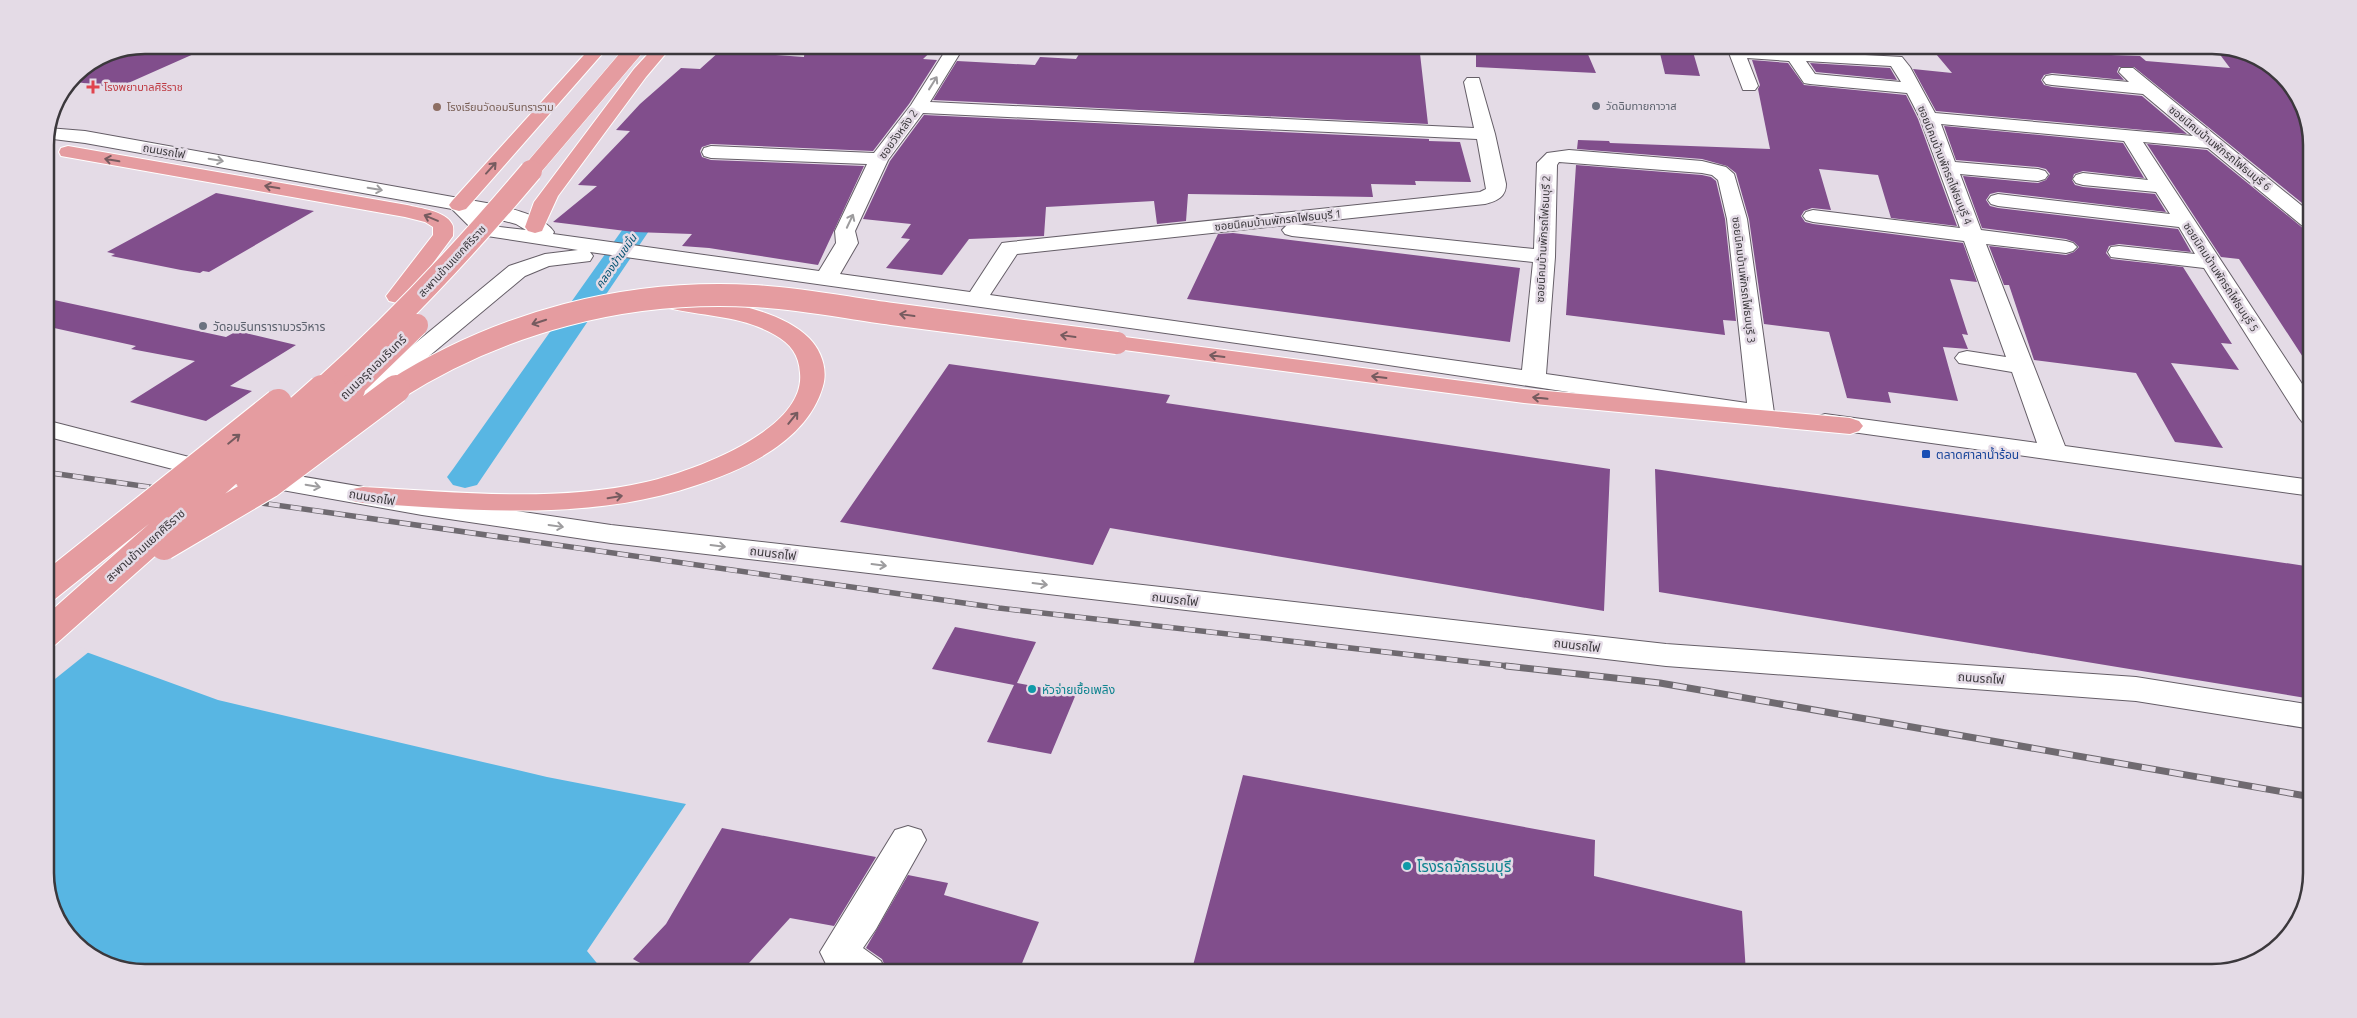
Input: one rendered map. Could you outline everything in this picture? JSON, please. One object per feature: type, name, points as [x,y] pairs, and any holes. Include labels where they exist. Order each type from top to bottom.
[{"type":"main road","points":[[458,205],[594,54]]},
{"type":"main road","points":[[54,582],[305,381],[396,296],[476,214],[613,54]]},
{"type":"main road","name":"สะพานข้ามแยกศิริราช","points":[[54,627],[347,366],[445,270],[501,208],[630,54]]},
{"type":"main road","name":"ถนนอรุณอมรินทร์","points":[[54,635],[297,438],[371,371],[483,255],[647,54]]},
{"type":"main road","points":[[536,227],[544,202],[640,73],[657,54]]},
{"type":"main road","points":[[68,152],[397,209],[432,218],[443,225],[443,236],[396,296]]},
{"type":"main road","points":[[164,546],[261,489],[365,410],[430,368],[498,336],[564,314],[642,298],[723,294],[790,300],[1524,396],[1850,426]]},
{"type":"main road","points":[[363,495],[424,502],[550,503],[615,497],[672,484],[730,463],[768,441],[788,423],[811,388],[813,378],[812,360],[801,345],[777,327],[745,313],[708,306],[663,303],[624,305],[564,314]]},
{"type":"main road","name":"สะพานข้ามแยกศิริราช","points":[[54,593],[245,456]]},
{"type":"street","name":"ซอยวังหลัง 2","points":[[825,280],[847,243],[845,231],[879,159],[918,107],[951,54]]},
{"type":"street","name":"ซอยนิคมบ้านพักรถไฟธนบุรี 4","points":[[1749,86],[1737,54],[1796,56],[1806,54]]},
{"type":"street","name":"ซอยนิคมบ้านพักรถไฟธนบุรี 4","points":[[1843,54],[1896,61],[1902,67],[1929,118],[2054,454]]},
{"type":"street","points":[[1796,56],[1810,79],[1913,88]]},
{"type":"street","name":"ซอยนิคมบ้านพักรถไฟธนบุรี 6","points":[[2127,72],[2303,216]]},
{"type":"street","points":[[2052,80],[2148,89]]},
{"type":"street","name":"ซอยนิคมบ้านพักรถไฟธนบุรี 1","points":[[975,301],[1010,248],[1485,198],[1496,192],[1486,134],[1473,82]]},
{"type":"street","points":[[918,107],[1486,134]]},
{"type":"street","points":[[1929,118],[2214,142]]},
{"type":"street","name":"ถนนรถไฟ","points":[[55,134],[94,138],[508,215],[536,227],[562,243]]},
{"type":"street","name":"ซอยนิคมบ้านพักรถไฟธนบุรี 5","points":[[2130,136],[2303,404]]},
{"type":"street","points":[[54,150],[68,152]]},
{"type":"street","points":[[711,152],[879,159]]},
{"type":"street","name":"ซอยนิคมบ้านพักรถไฟธนบุรี 2","points":[[1533,380],[1544,257],[1548,163],[1554,158],[1569,156],[1640,162]]},
{"type":"street","name":"ซอยนิคมบ้านพักรถไฟธนบุรี 3","points":[[1640,162],[1719,170],[1727,178],[1738,219],[1761,413]]},
{"type":"street","points":[[1947,167],[2038,175]]},
{"type":"street","points":[[2083,179],[2163,187]]},
{"type":"street","points":[[1998,200],[2185,222]]},
{"type":"street","name":"ถนนรถไฟ","points":[[458,205],[475,220],[494,232],[562,243],[588,251]]},
{"type":"street","points":[[1813,216],[2066,247]]},
{"type":"street","points":[[1235,224],[1544,257]]},
{"type":"street","points":[[265,478],[510,276],[525,267],[545,260],[588,251],[696,261],[1322,348],[1850,426],[2303,487]]},
{"type":"street","points":[[2119,252],[2211,262]]},
{"type":"street","points":[[1967,358],[2021,366]]},
{"type":"street","name":"ถนนรถไฟ","points":[[54,430],[192,466],[363,495]]},
{"type":"street","name":"ถนนรถไฟ","points":[[424,502],[474,514],[611,534],[1626,651],[2136,689],[2303,716]]},
{"type":"street","points":[[855,964],[839,952],[863,918],[908,840]]},
{"type":"water","points":[[54,640],[218,700],[547,777],[686,804],[587,951],[598,964],[145,964],[127,963],[99,952],[80,938],[69,924],[55,891]]},
{"type":"pier","points":[[54,638],[90,651],[54,680]]},
{"type":"building","points":[[145,54],[194,54],[117,88],[78,82],[99,66],[121,57]]},
{"type":"building","points":[[717,54],[762,54],[804,57],[804,54],[928,54],[923,59],[937,60],[909,104],[873,151],[711,144],[702,147],[700,151],[702,157],[711,160],[864,166],[818,265],[709,248],[682,246],[692,234],[634,232],[553,222],[597,186],[578,185],[630,131],[616,130],[640,104],[681,68],[700,69]]},
{"type":"building","points":[[1079,54],[1420,54],[1428,124],[933,100],[957,61],[1035,65],[1040,57],[1076,59]]},
{"type":"building","points":[[1476,54],[1588,54],[1596,73],[1476,67]]},
{"type":"building","points":[[1660,54],[1694,54],[1700,76],[1665,74]]},
{"type":"building","points":[[1936,54],[2140,56],[2146,61],[2230,68],[2220,54],[2230,55],[2247,61],[2258,66],[2277,80],[2294,105],[2302,127],[2303,204],[2134,67],[2119,67],[2117,72],[2124,80],[2052,73],[2044,75],[2041,80],[2044,85],[2052,87],[2142,96],[2187,134],[1936,111],[1913,69],[1952,73]]},
{"type":"building","points":[[1752,60],[1788,63],[1804,85],[1906,95],[1918,119],[1957,226],[1891,218],[1878,175],[1819,169],[1831,210],[1812,208],[1804,211],[1801,216],[1805,222],[1813,224],[1963,243],[1977,282],[1950,279],[1968,335],[1962,334],[1968,349],[1943,347],[1958,401],[1888,392],[1891,403],[1847,398],[1829,332],[1764,324],[1749,219],[1736,173],[1727,166],[1702,159],[1577,149],[1578,140],[1770,149],[1758,89],[1760,85]]},
{"type":"building","points":[[1810,63],[1890,68],[1897,80],[1816,72]]},
{"type":"building","points":[[924,115],[1460,142],[1471,182],[1415,181],[1416,185],[1371,184],[1373,197],[1188,194],[1186,221],[1157,224],[1154,201],[1046,207],[1044,236],[969,239],[942,275],[886,268],[910,239],[901,238],[911,224],[863,219],[890,161]]},
{"type":"building","points":[[1944,126],[2123,143],[2144,178],[2083,171],[2074,174],[2072,180],[2075,185],[2155,194],[2166,212],[1998,192],[1990,194],[1986,200],[1990,206],[1998,208],[2178,229],[2191,252],[2119,244],[2109,246],[2106,253],[2111,259],[2183,267],[2232,344],[2221,343],[2239,370],[2171,363],[2223,448],[2175,442],[2136,373],[2034,360],[2009,285],[2004,285],[1989,246],[2066,255],[2074,252],[2079,247],[2074,242],[2066,239],[1982,228],[1963,176],[2038,183],[2046,180],[2050,174],[2046,169],[2038,167],[1956,160]]},
{"type":"building","points":[[2147,144],[2207,150],[2303,228],[2303,357],[2239,259],[2221,257]]},
{"type":"building","points":[[1576,165],[1702,175],[1711,177],[1716,181],[1725,219],[1736,321],[1723,320],[1725,335],[1566,315]]},
{"type":"building","points":[[216,193],[314,211],[209,272],[203,271],[200,273],[181,270],[111,256],[115,254],[107,252]]},
{"type":"building","points":[[1233,233],[1520,268],[1510,342],[1187,299],[1218,234]]},
{"type":"building","points":[[54,300],[226,337],[237,331],[296,345],[230,386],[252,391],[206,421],[130,402],[195,361],[131,349],[136,346],[54,328]]},
{"type":"building","points":[[949,364],[1170,395],[1166,403],[1610,469],[1604,611],[1110,528],[1093,565],[840,522]]},
{"type":"building","points":[[1655,469],[2303,566],[2303,698],[1659,592]]},
{"type":"building","name":"หัวจ่ายเชื้อเพลิง","points":[[955,627],[1036,642],[1017,683],[1076,694],[1051,754],[987,742],[1014,685],[932,669]]},
{"type":"building","name":"โรงรถจักรธนบุรี","points":[[1243,775],[1595,840],[1594,876],[1742,911],[1745,964],[1193,964]]},
{"type":"building","points":[[722,828],[876,857],[834,926],[790,918],[748,964],[642,964],[633,959],[666,924]]},
{"type":"building","points":[[908,875],[948,883],[944,895],[1039,922],[1022,964],[884,964],[882,959],[866,948]]},
{"type":"waterway","name":"คลองบ้านขมิ้น","points":[[731,94],[760,54]]},
{"type":"waterway","name":"คลองบ้านขมิ้น","points":[[465,477],[663,191]]},
{"type":"railway","points":[[54,473],[999,608],[1517,667]]},
{"type":"railway","points":[[1506,666],[1660,683],[2303,795]]},
{"type":"place","name":"โรงพยาบาลศิริราช","points":[[93,87]]},
{"type":"place","name":"วัดฉิมทายกาวาส","points":[[1596,106]]},
{"type":"place","name":"โรงเรียนวัดอมรินทราราม","points":[[437,107]]},
{"type":"place","name":"วัดอมรินทรารามวรวิหาร","points":[[203,326]]},
{"type":"place","name":"ตลาดศาลาน้ำร้อน","points":[[1926,454]]},
{"type":"place","name":"หัวจ่ายเชื้อเพลิง","points":[[1032,689]]},
{"type":"place","name":"โรงรถจักรธนบุรี","points":[[1407,866]]}]
